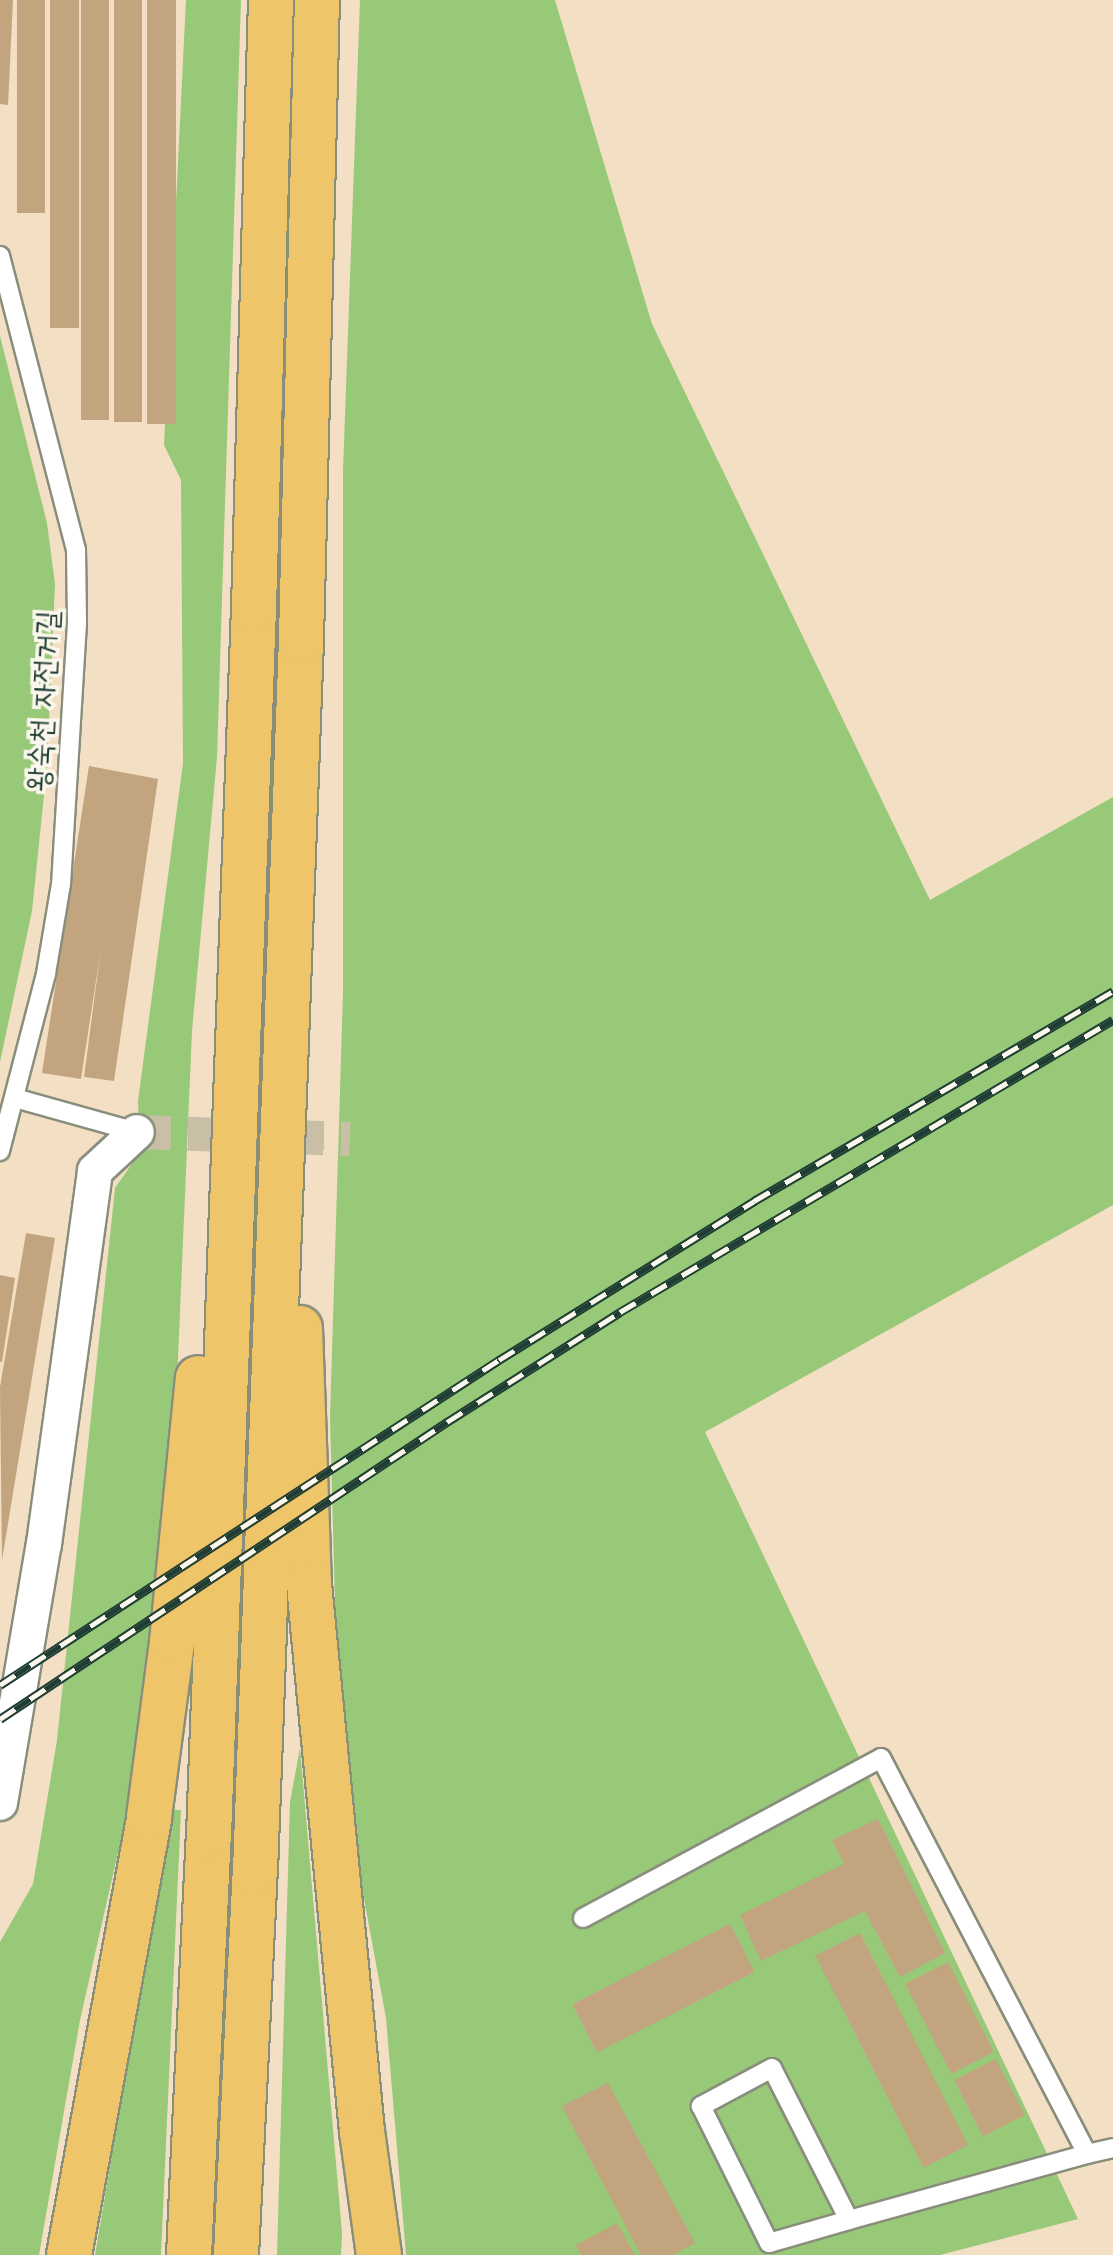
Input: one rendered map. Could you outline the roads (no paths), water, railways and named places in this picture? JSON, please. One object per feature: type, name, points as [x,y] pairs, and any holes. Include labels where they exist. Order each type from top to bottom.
[{"type":"highway","points":[[189,2255],[209,1835],[242,938],[271,0]]},
{"type":"highway","points":[[236,2255],[255,1871],[287,938],[301,639],[317,0]]},
{"type":"highway","points":[[69,2255],[149,1817],[169,1671],[242,938]]},
{"type":"highway","points":[[287,938],[309,1584],[362,2131],[379,2255]]},
{"type":"highway","points":[[356,2255],[362,2131]]},
{"type":"street","points":[[0,1803],[44,1544],[95,1171],[137,1132]]},
{"type":"lane","name":"왕숙천 자전거길","points":[[0,256],[76,550],[77,623],[61,884],[46,974],[0,1151]]},
{"type":"lane","points":[[15,1098],[137,1132]]},
{"type":"lane","points":[[583,1918],[881,1758],[1087,2154]]},
{"type":"lane","points":[[849,2220],[772,2068],[701,2106],[769,2243],[1113,2148]]},
{"type":"tunnel","points":[[137,1132],[350,1139]]},
{"type":"railway","points":[[0,1685],[499,1360],[754,1201],[1113,991]]},
{"type":"railway","points":[[0,1719],[447,1422],[620,1312],[1113,1020]]}]
